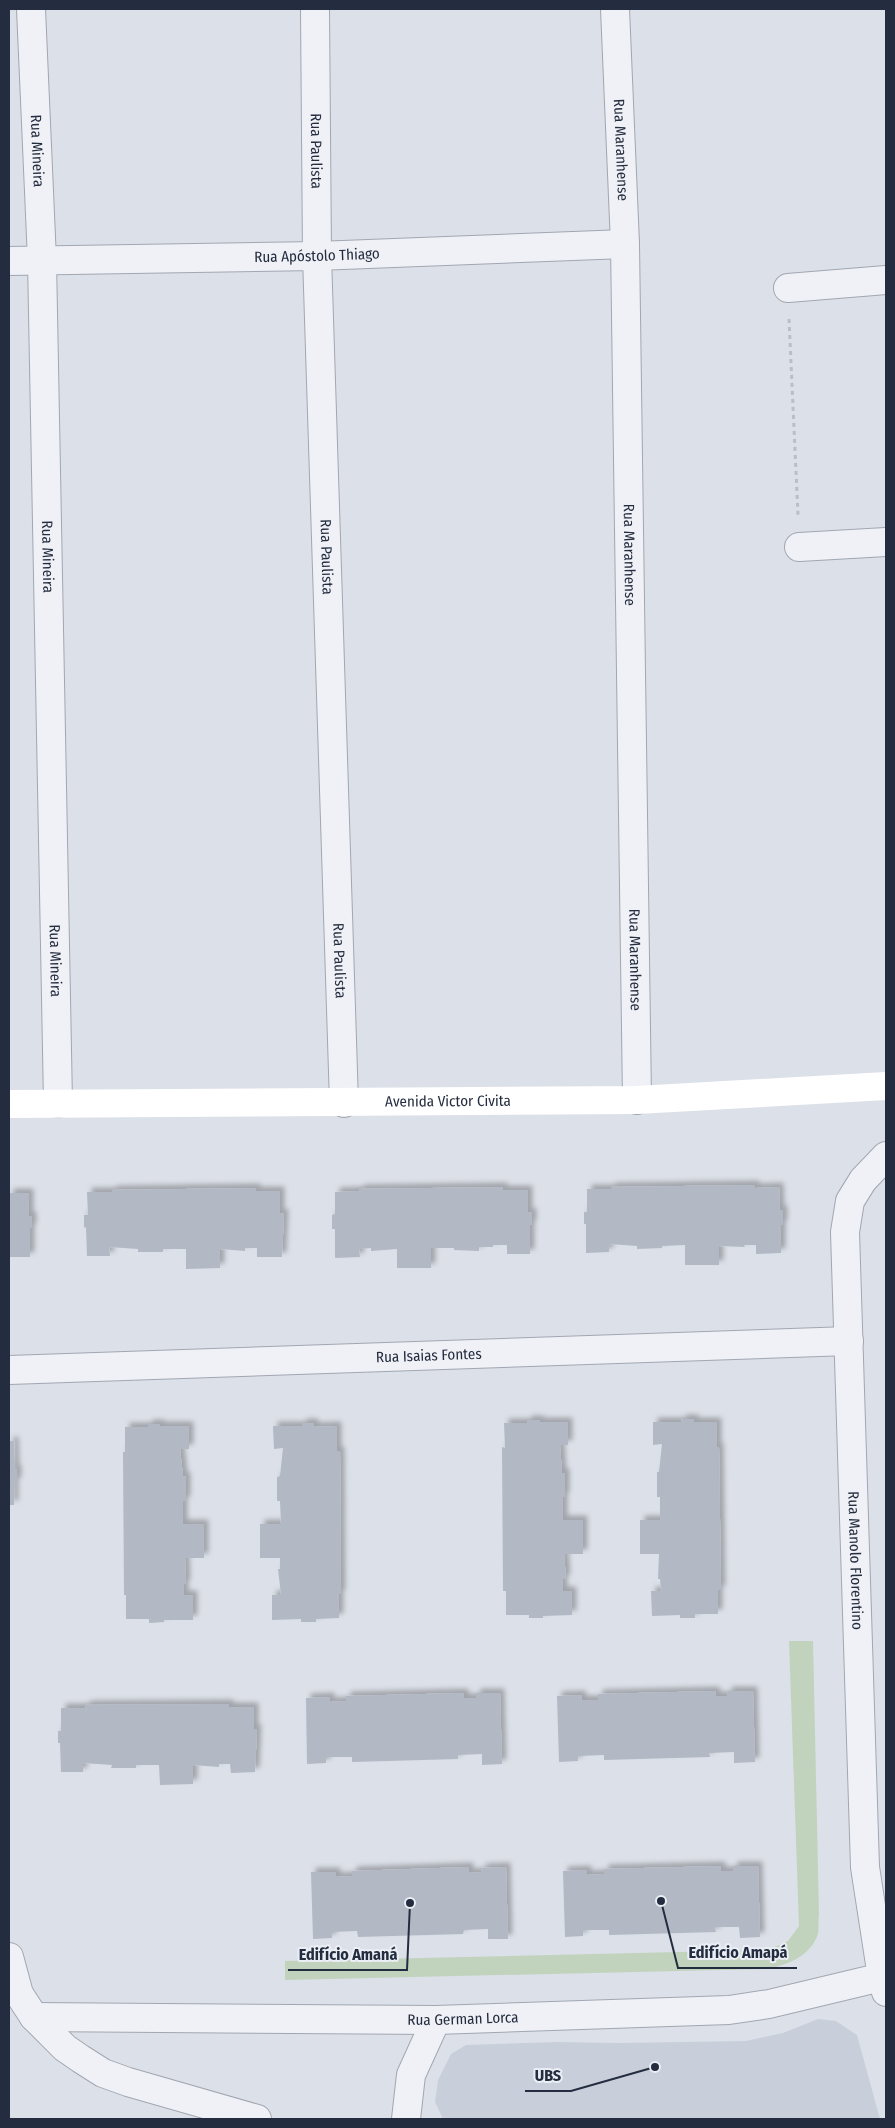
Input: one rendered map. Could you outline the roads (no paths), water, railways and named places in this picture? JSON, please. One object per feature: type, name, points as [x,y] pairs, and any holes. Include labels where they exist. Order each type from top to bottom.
[{"type":"main road","name":"Avenida Victor Civita","points":[[9,1104],[637,1100],[886,1086]]},
{"type":"street","name":"Rua Mineira","points":[[31,9],[42,260],[58,1103]]},
{"type":"street","name":"Rua Paulista","points":[[316,9],[317,256],[344,1103]]},
{"type":"street","name":"Rua Maranhense","points":[[615,9],[625,244],[637,1100]]},
{"type":"street","name":"Rua Apóstolo Thiago","points":[[9,261],[317,256],[625,244]]},
{"type":"street","points":[[788,288],[886,280]]},
{"type":"street","points":[[799,546],[886,542]]},
{"type":"street","name":"Rua Manolo Florentino","points":[[885,1982],[865,1867],[845,1232],[849,1205],[863,1180],[886,1156]]},
{"type":"street","name":"Rua Isaias Fontes","points":[[9,1370],[849,1341]]},
{"type":"street","points":[[9,1957],[11,1972],[19,1994],[34,2017],[65,2048],[104,2073],[128,2082],[257,2119]]},
{"type":"street","name":"Rua German Lorca","points":[[34,2017],[436,2020],[729,2010],[885,1982]]},
{"type":"street","points":[[406,2119],[411,2075],[436,2020]]},
{"type":"place","name":"Edifício Amapá","points":[[661,1901]]},
{"type":"place","name":"Edifício Amaná","points":[[410,1903]]},
{"type":"place","name":"UBS","points":[[655,2067]]}]
